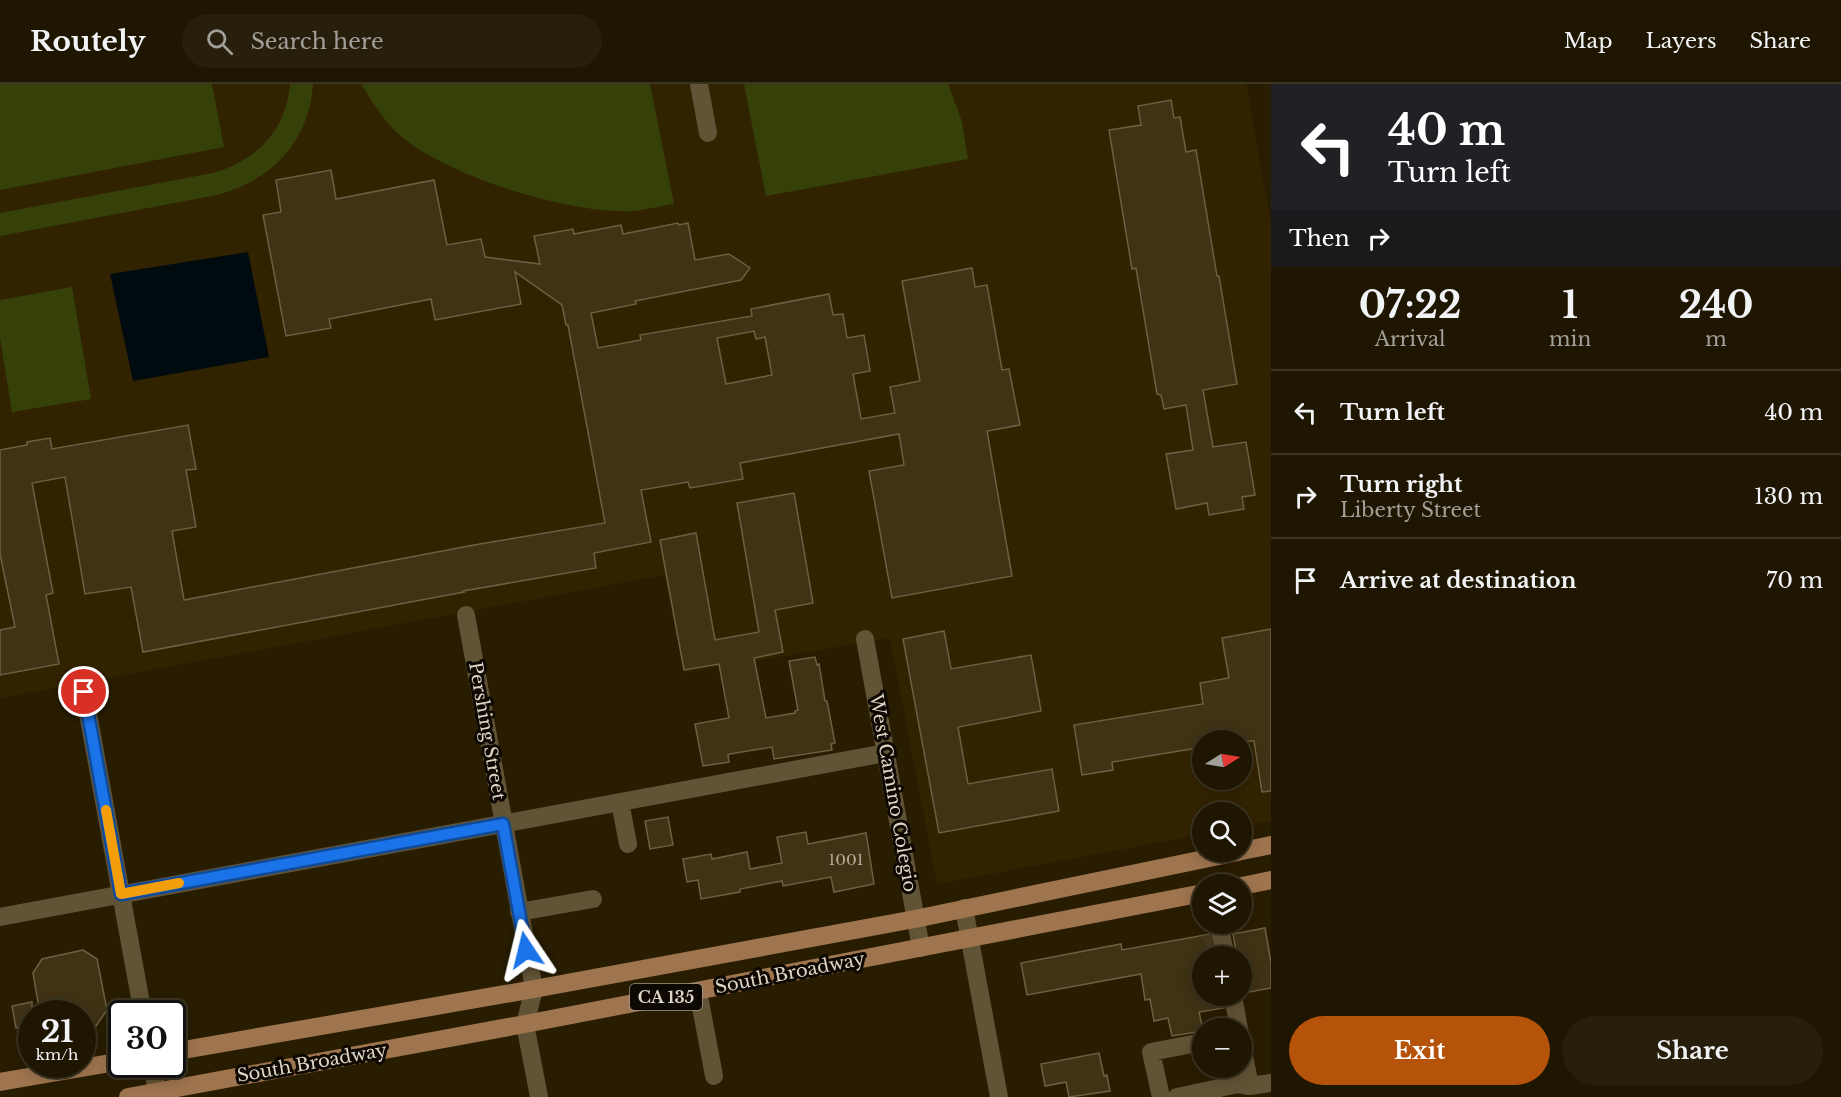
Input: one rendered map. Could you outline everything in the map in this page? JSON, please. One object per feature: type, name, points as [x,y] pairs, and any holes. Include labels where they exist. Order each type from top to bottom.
[{"type":"main road","name":"South Broadway","points":[[1252,849],[1271,845]]},
{"type":"main road","name":"South Broadway","points":[[186,1050],[915,919],[1192,862]]},
{"type":"main road","points":[[1252,883],[1271,880]]},
{"type":"main road","name":"South Broadway","points":[[128,1097],[157,1094],[1192,895]]},
{"type":"main road","points":[[0,1082],[108,1063]]},
{"type":"street","points":[[699,84],[708,133]]},
{"type":"street","name":"Pershing Street","points":[[466,615],[534,989],[525,1024]]},
{"type":"street","name":"West Camino Colegio","points":[[865,639],[921,948]]},
{"type":"street","points":[[84,692],[140,1000]]},
{"type":"street","points":[[0,917],[885,753]]},
{"type":"street","points":[[621,802],[628,844]]},
{"type":"street","points":[[519,912],[593,898]]},
{"type":"street","points":[[964,908],[999,1097]]},
{"type":"street","points":[[698,991],[714,1076]]},
{"type":"street","points":[[525,1024],[539,1097]]},
{"type":"street","points":[[1161,1097],[1151,1052],[1192,1044]]},
{"type":"street","points":[[154,1078],[157,1094]]},
{"type":"street","points":[[1248,1078],[1250,1086]]},
{"type":"street","points":[[1177,1097],[1238,1084],[1250,1086],[1271,1083]]},
{"type":"shaded area","points":[[0,84],[1246,84],[1271,224],[1271,821],[1252,824],[1252,802],[1192,802],[1192,836],[937,884],[890,638],[684,673],[664,575],[0,698]]},
{"type":"shaded area","points":[[248,252],[269,357],[133,381],[110,274]]},
{"type":"green space","points":[[0,84],[212,84],[224,147],[0,190]]},
{"type":"green space","points":[[290,84],[313,84],[304,124],[284,156],[255,179],[217,195],[0,236],[0,213],[213,173],[243,160],[256,152],[275,129],[287,101]]},
{"type":"green space","points":[[361,84],[650,84],[674,204],[633,211],[578,207],[484,181],[429,155],[407,141],[387,122]]},
{"type":"green space","points":[[744,84],[948,84],[962,122],[968,159],[766,196]]},
{"type":"green space","points":[[72,287],[91,399],[12,412],[0,338],[0,300]]},
{"type":"building","points":[[1171,100],[1174,118],[1180,117],[1186,152],[1196,150],[1237,384],[1203,390],[1213,447],[1246,442],[1255,495],[1242,497],[1244,509],[1209,515],[1207,503],[1176,509],[1166,454],[1193,450],[1186,405],[1164,409],[1161,395],[1157,394],[1136,268],[1132,269],[1109,130],[1141,125],[1138,106]]},
{"type":"building","points":[[331,170],[336,199],[434,180],[447,245],[481,239],[485,257],[540,264],[534,236],[573,229],[574,234],[621,225],[623,234],[688,223],[695,260],[729,254],[750,268],[741,280],[635,301],[636,304],[591,313],[598,348],[641,340],[640,335],[752,316],[751,309],[829,294],[833,315],[843,314],[847,338],[864,335],[870,371],[853,374],[861,419],[895,413],[890,387],[920,381],[902,281],[972,268],[975,287],[987,285],[1002,370],[1009,369],[1020,425],[987,431],[1012,576],[892,598],[869,471],[904,465],[899,434],[740,463],[743,479],[690,488],[688,482],[641,490],[651,542],[594,553],[596,568],[143,652],[131,587],[85,594],[65,477],[32,483],[53,593],[46,595],[59,664],[0,675],[0,630],[15,627],[0,554],[0,450],[27,445],[27,442],[50,438],[52,449],[188,425],[196,469],[186,470],[196,527],[172,531],[184,600],[474,545],[605,523],[568,325],[566,325],[562,305],[515,272],[521,304],[435,320],[431,299],[329,319],[331,328],[286,336],[263,215],[281,212],[276,180]],"holes":[[[754,331],[756,339],[765,337],[772,375],[726,384],[717,338]]]},
{"type":"building","points":[[794,493],[813,603],[775,610],[783,652],[754,658],[766,718],[795,713],[798,710],[789,661],[815,657],[817,665],[819,664],[835,743],[831,744],[832,750],[774,759],[772,747],[730,754],[728,755],[729,762],[703,766],[695,724],[729,718],[719,664],[684,670],[660,540],[696,533],[715,640],[759,632],[737,503]]},
{"type":"building","points":[[1271,629],[1271,791],[1262,792],[1252,730],[1192,730],[1192,749],[1112,762],[1113,770],[1082,775],[1074,725],[1203,704],[1200,683],[1229,678],[1222,638]]},
{"type":"building","points":[[944,631],[951,669],[1031,655],[1041,711],[958,727],[968,784],[1052,769],[1059,811],[939,833],[903,639]]},
{"type":"building","points":[[668,817],[673,845],[650,849],[645,821]]},
{"type":"building","points":[[806,832],[808,844],[866,833],[874,884],[834,892],[831,877],[783,886],[782,881],[701,899],[698,880],[687,882],[683,859],[711,854],[712,859],[747,852],[750,869],[782,863],[777,837]]},
{"type":"building","points":[[1265,928],[1271,963],[1271,988],[1252,992],[1252,946],[1235,946],[1233,934],[1252,934],[1252,930]]},
{"type":"building","points":[[1210,934],[1213,946],[1192,946],[1192,1006],[1224,1006],[1224,1008],[1199,1012],[1200,1018],[1192,1018],[1192,1033],[1172,1036],[1168,1018],[1154,1021],[1150,999],[1145,1000],[1141,974],[1027,995],[1021,963],[1121,944],[1122,950]]},
{"type":"building","points":[[83,950],[97,959],[107,1010],[96,1026],[96,1000],[38,1000],[33,973],[42,959]]},
{"type":"building","points":[[18,1005],[18,1028],[16,1028],[12,1006]]},
{"type":"building","points":[[1099,1053],[1110,1091],[1069,1097],[1066,1082],[1045,1086],[1041,1064]]},
{"type":"tunnel","points":[[1212,934],[1214,946]]},
{"type":"slow traffic","points":[[106,810],[121,894],[179,883]]},
{"type":"route","points":[[84,692],[121,894],[503,824],[526,950]]}]
